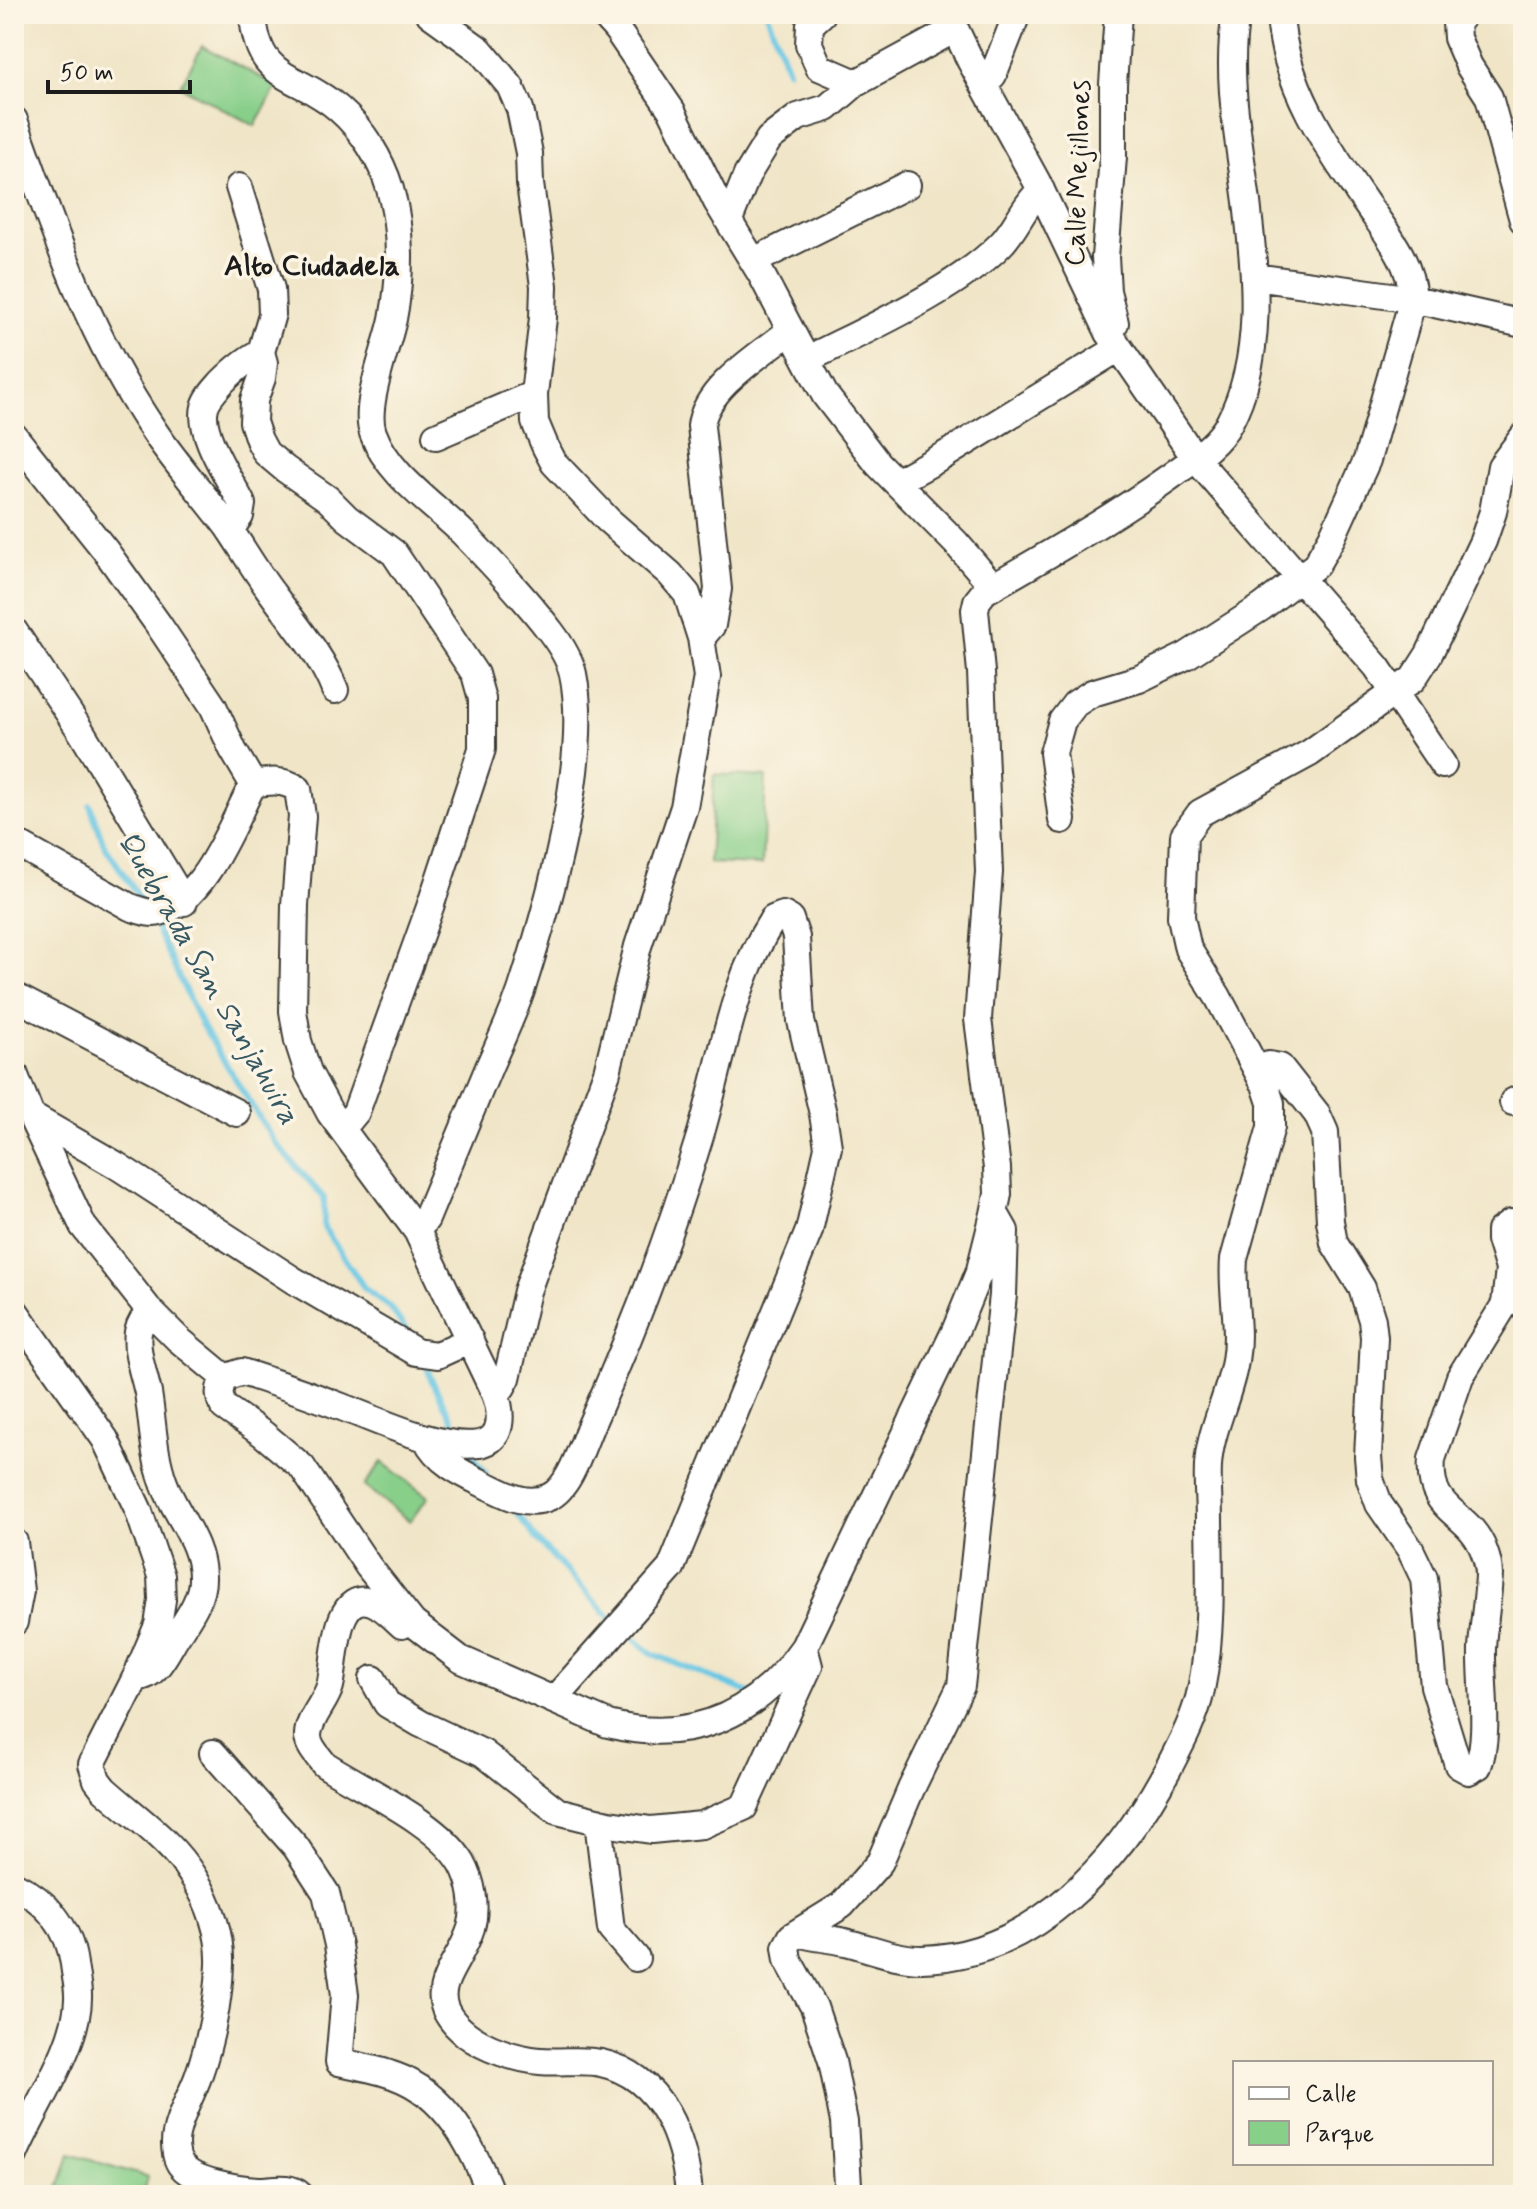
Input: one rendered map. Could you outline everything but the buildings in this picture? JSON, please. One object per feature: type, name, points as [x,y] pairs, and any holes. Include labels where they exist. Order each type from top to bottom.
[{"type":"street","points":[[253,14],[260,50],[270,64],[283,76],[338,108],[379,159],[390,191],[397,228],[398,277],[394,315],[373,397],[371,419],[375,438],[388,459],[465,535],[552,633],[573,673],[577,745],[560,851],[539,931],[520,993],[426,1219],[417,1231]]},
{"type":"street","points":[[430,14],[480,50],[510,86],[520,109],[529,153],[530,184],[544,286],[534,394],[535,422],[554,463],[608,520],[670,574],[687,594],[701,638],[707,677],[684,807],[638,946],[607,1072],[527,1291],[507,1378],[495,1394]]},
{"type":"street","points":[[603,14],[672,111],[825,395],[878,464],[993,586]]},
{"type":"street","points":[[822,14],[810,25],[809,44],[819,67],[856,83]]},
{"type":"street","points":[[984,84],[993,75],[1017,14]]},
{"type":"street","name":"Calle Mejillones","points":[[1114,340],[1115,322],[1107,291],[1105,257],[1113,157],[1113,84],[1118,14]]},
{"type":"street","points":[[225,1378],[219,1394],[224,1407],[302,1467],[368,1566],[413,1623],[460,1659],[608,1724],[633,1731],[701,1725],[729,1716],[760,1697],[789,1669],[804,1647],[956,1329],[980,1270],[998,1194],[978,1019],[989,872],[977,601],[985,591],[1099,525],[1195,458],[1221,436],[1239,400],[1253,338],[1254,277],[1234,86],[1232,45],[1236,14]]},
{"type":"street","points":[[1062,820],[1053,753],[1062,721],[1075,704],[1092,693],[1139,679],[1186,656],[1237,625],[1316,565],[1367,460],[1413,299],[1412,282],[1403,259],[1362,199],[1299,92],[1287,60],[1280,14]]},
{"type":"street","points":[[1464,14],[1456,23],[1457,38],[1469,66],[1489,97],[1523,220]]},
{"type":"street","points":[[729,220],[747,175],[769,139],[798,117],[827,108],[856,83],[952,21],[1041,190],[1114,340],[1195,458],[1346,629],[1443,765]]},
{"type":"street","points":[[14,120],[67,270],[102,346],[126,389],[156,434],[230,530],[259,576],[328,671],[335,690]]},
{"type":"street","points":[[754,261],[907,185]]},
{"type":"street","points":[[239,187],[271,289],[272,314],[261,352],[264,363],[254,400],[253,422],[266,453],[394,553],[475,674],[482,699],[482,749],[430,907],[356,1112],[342,1129]]},
{"type":"street","points":[[808,359],[948,284],[983,259],[1002,244],[1031,199],[1041,190]]},
{"type":"street","points":[[1254,277],[1413,299],[1523,324]]},
{"type":"street","points":[[701,638],[712,625],[718,589],[702,414],[722,385],[790,331]]},
{"type":"street","points":[[896,482],[945,455],[1114,340]]},
{"type":"street","points":[[230,530],[240,516],[242,504],[205,429],[204,408],[212,393],[228,376],[250,357],[261,352]]},
{"type":"street","points":[[436,436],[534,394]]},
{"type":"street","points":[[14,436],[105,550],[158,624],[213,706],[253,784]]},
{"type":"street","points":[[798,1933],[909,1958],[939,1957],[991,1943],[1048,1914],[1087,1881],[1130,1830],[1161,1782],[1190,1727],[1201,1689],[1210,1570],[1209,1452],[1237,1349],[1234,1259],[1271,1127],[1271,1103],[1218,997],[1188,949],[1181,917],[1184,835],[1200,813],[1310,753],[1413,679],[1429,654],[1483,541],[1493,512],[1501,466],[1523,437]]},
{"type":"street","points":[[14,631],[82,733],[184,902]]},
{"type":"street","points":[[225,1378],[242,1372],[426,1438],[482,1444],[493,1438],[499,1428],[495,1394],[417,1231],[342,1129],[308,1072],[293,1011],[295,905],[302,816],[298,789],[279,781],[253,784]]},
{"type":"street","points":[[14,842],[130,907],[149,913],[159,912],[184,902],[200,885],[253,784]]},
{"type":"street","points":[[426,1438],[432,1450],[446,1463],[518,1500],[551,1497],[559,1488],[573,1468],[616,1370],[679,1204],[721,1047],[744,979],[773,919],[783,915],[790,919],[796,937],[801,1021],[828,1147],[809,1231],[671,1568],[554,1700]]},
{"type":"street","points":[[14,996],[237,1113]]},
{"type":"street","points":[[1262,1080],[1262,1072],[1269,1065],[1280,1067],[1317,1114],[1325,1132],[1334,1243],[1362,1288],[1373,1329],[1368,1457],[1370,1479],[1379,1504],[1410,1549],[1424,1578],[1434,1686],[1458,1765],[1465,1770],[1474,1770],[1480,1762],[1482,1648],[1488,1563],[1474,1532],[1450,1512],[1436,1494],[1431,1472],[1432,1459],[1460,1377],[1505,1304],[1509,1269],[1500,1231],[1511,1223],[1523,1227]]},
{"type":"street","points":[[14,1073],[83,1226],[150,1311],[225,1378]]},
{"type":"street","points":[[31,1116],[116,1165],[293,1280],[416,1352],[437,1355],[470,1340]]},
{"type":"street","points":[[846,2195],[844,2122],[832,2061],[814,2007],[786,1954],[788,1941],[842,1905],[880,1862],[961,1686],[1003,1295],[1005,1231],[994,1214]]},
{"type":"street","points":[[14,1310],[105,1439],[138,1509],[161,1576],[162,1600],[158,1625],[136,1677],[92,1764],[104,1789],[167,1841],[196,1880],[214,1920],[220,1961],[214,2008],[199,2074],[176,2135],[178,2160],[181,2166],[196,2175],[233,2188],[288,2189],[300,2195]]},
{"type":"street","points":[[136,1677],[149,1674],[165,1656],[190,1615],[202,1579],[199,1558],[189,1531],[164,1484],[153,1434],[138,1339],[142,1321],[150,1311]]},
{"type":"street","points":[[14,1542],[20,1591],[14,1622]]},
{"type":"street","points":[[413,1623],[403,1626],[375,1603],[359,1601],[351,1604],[341,1619],[331,1684],[310,1726],[308,1738],[313,1749],[324,1764],[430,1829],[450,1847],[462,1864],[471,1885],[472,1926],[442,1986],[441,1998],[446,2012],[466,2034],[515,2056],[542,2061],[603,2063],[642,2083],[667,2110],[688,2179],[689,2195]]},
{"type":"street","points":[[373,1679],[387,1704],[483,1753],[557,1811],[651,1830],[702,1825],[744,1807],[809,1666],[804,1647]]},
{"type":"street","points":[[213,1753],[296,1847],[326,1893],[345,1995],[339,2062],[396,2076],[426,2092],[448,2112],[465,2139],[491,2195]]},
{"type":"street","points":[[598,1821],[611,1929],[636,1958]]},
{"type":"street","points":[[14,1885],[32,1894],[59,1919],[72,1949],[78,1997],[75,2021],[65,2049],[14,2155]]},
{"type":"green space","points":[[202,46],[277,86],[255,126],[180,86]]},
{"type":"green space","points":[[714,774],[766,777],[762,865],[709,863]]},
{"type":"green space","points":[[382,1462],[428,1497],[410,1521],[364,1486]]},
{"type":"green space","points":[[70,2154],[148,2177],[143,2195],[72,2195],[58,2191]]},
{"type":"waterway","points":[[767,14],[788,70]]},
{"type":"waterway","name":"Quebrada San Sanjahuira","points":[[90,805],[104,845],[143,903]]},
{"type":"waterway","name":"Quebrada San Sanjahuira","points":[[152,920],[201,1024],[274,1141],[324,1198],[324,1228],[365,1289],[390,1307],[411,1337]]},
{"type":"waterway","name":"Quebrada San Sanjahuira","points":[[425,1361],[461,1437]]},
{"type":"waterway","name":"Quebrada San Sanjahuira","points":[[471,1454],[486,1473]]},
{"type":"waterway","name":"Quebrada San Sanjahuira","points":[[513,1507],[536,1539],[614,1622]]},
{"type":"waterway","name":"Quebrada San Sanjahuira","points":[[625,1632],[653,1654],[750,1693]]},
{"type":"district","name":"Alto Ciudadela","points":[[312,266]]}]
